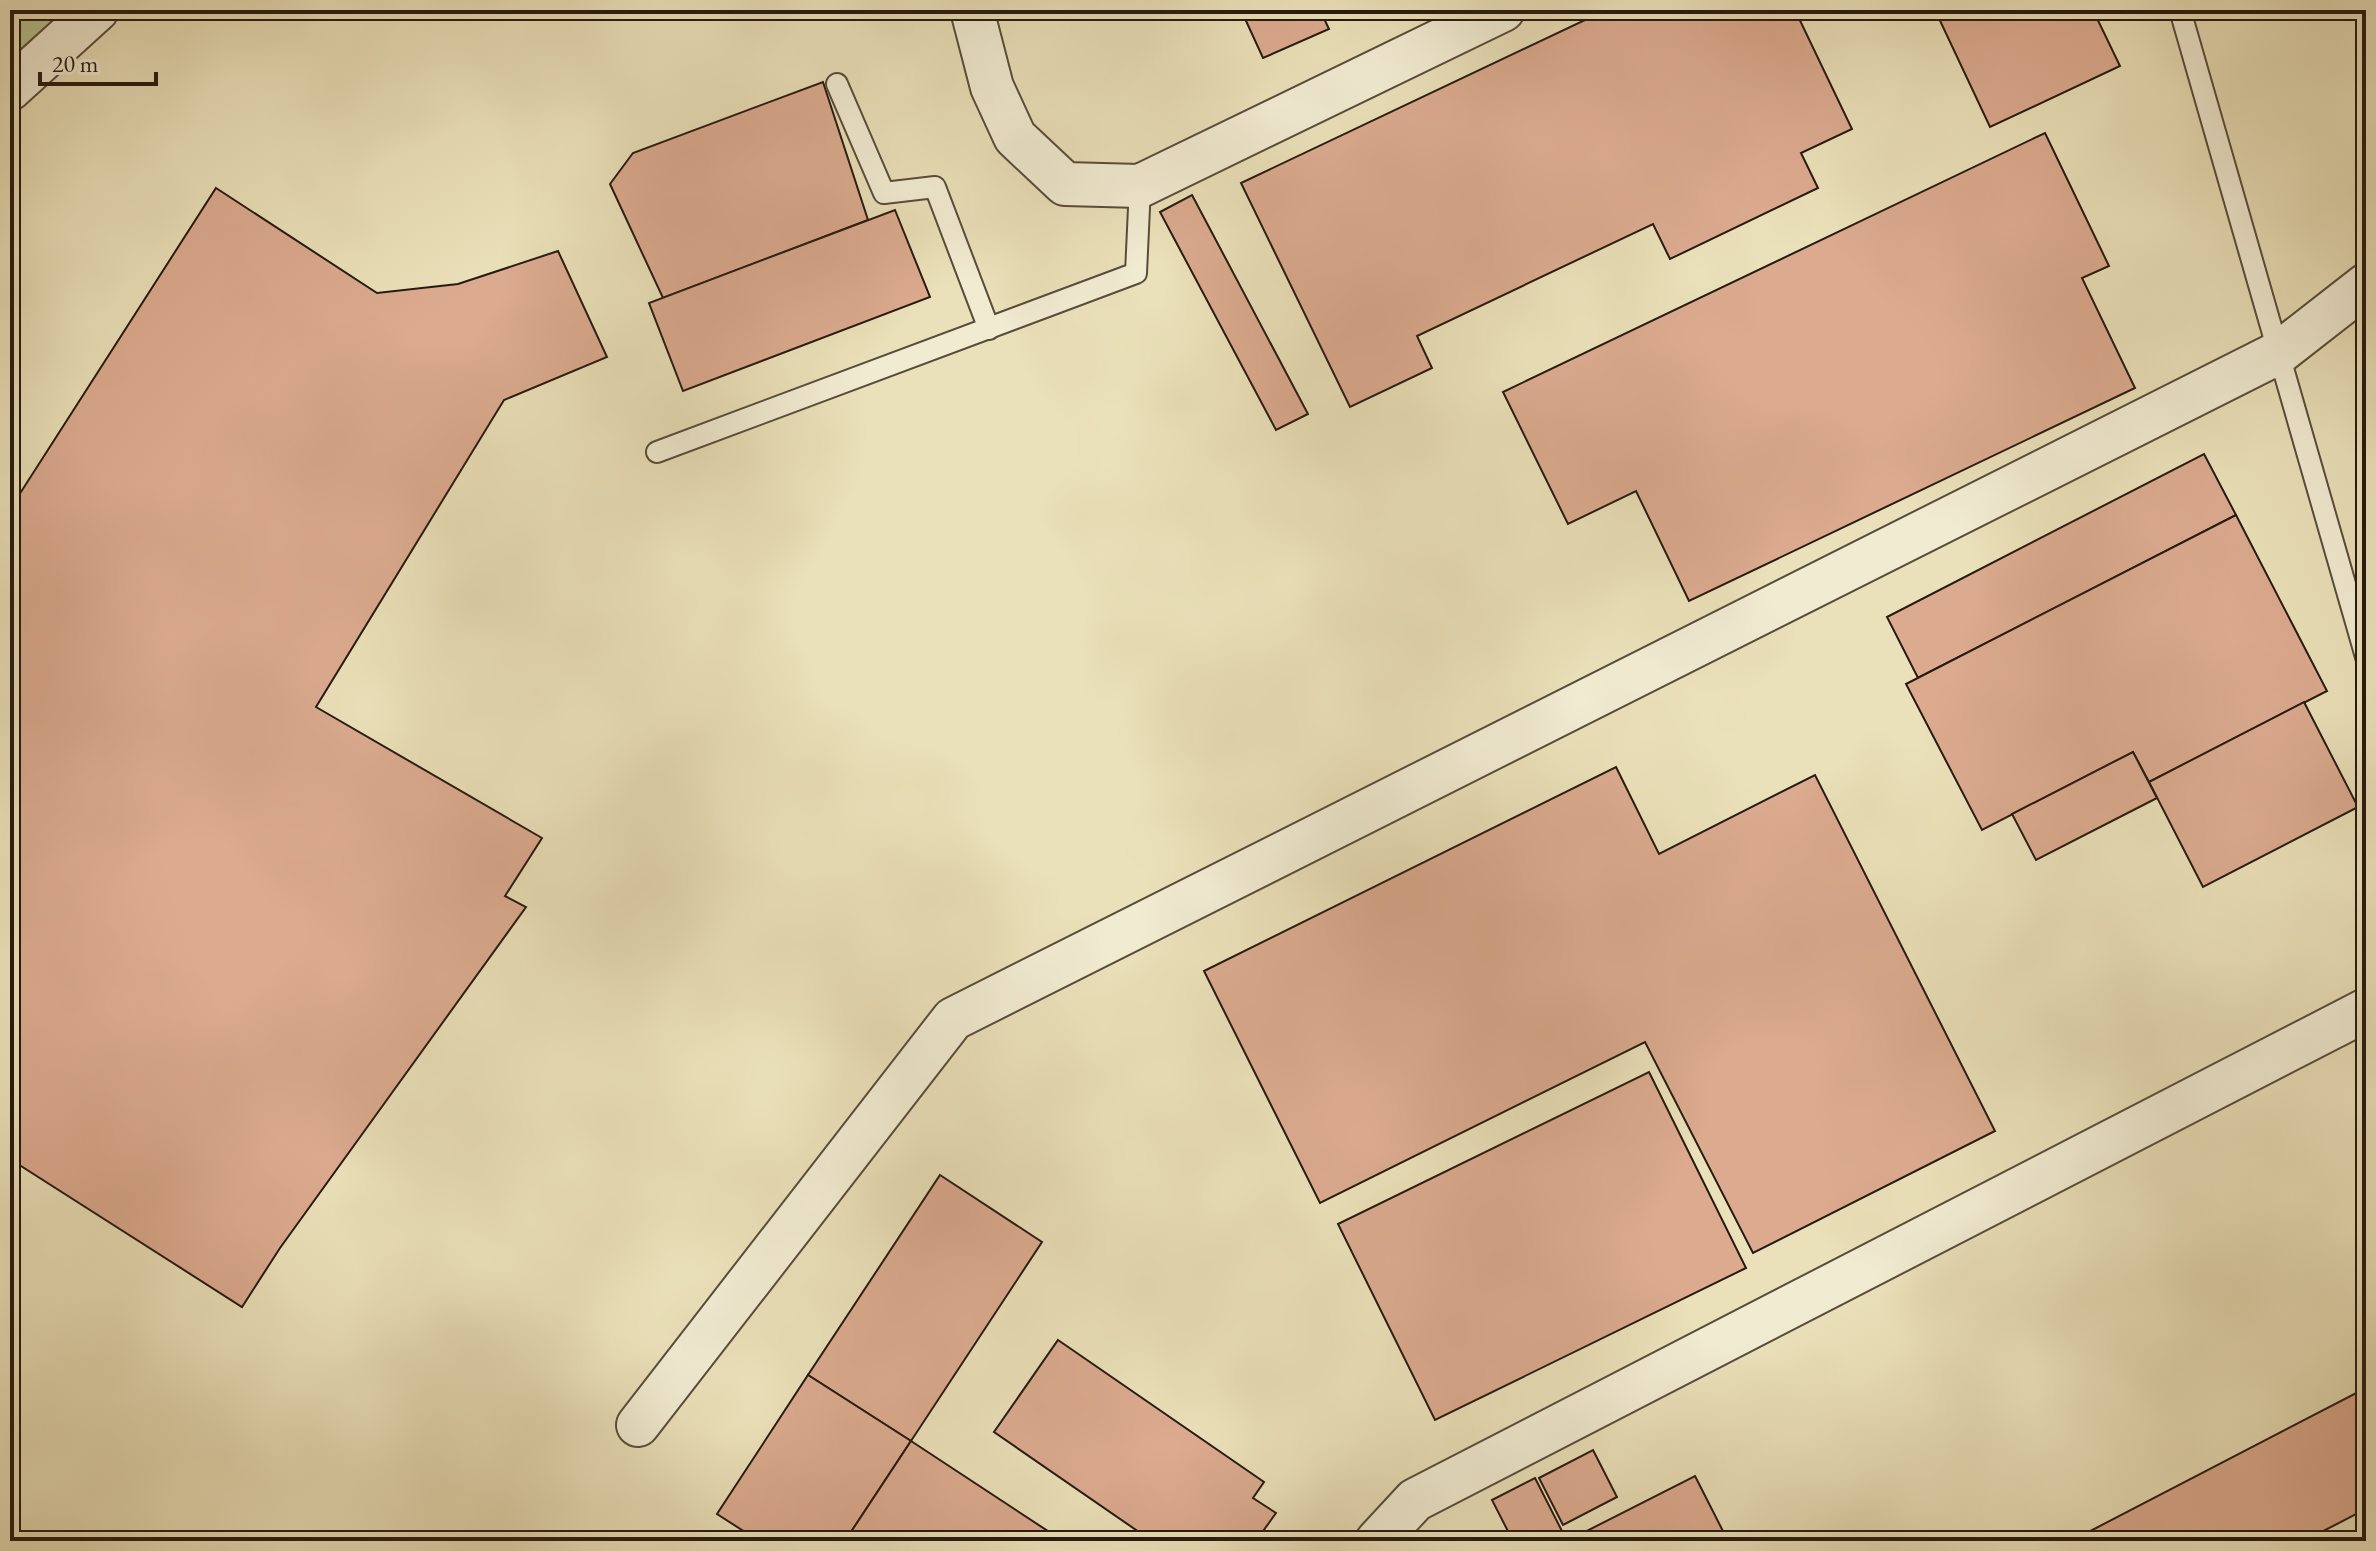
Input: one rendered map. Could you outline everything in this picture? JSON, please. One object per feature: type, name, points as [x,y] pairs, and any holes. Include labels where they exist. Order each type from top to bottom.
[{"type":"street","points":[[10,89],[97,10]]},
{"type":"street","points":[[972,10],[992,87],[1015,137],[1065,184],[1140,186],[1503,10]]},
{"type":"street","points":[[638,1425],[953,1019],[2280,352],[2366,285]]},
{"type":"street","points":[[1377,1541],[1415,1500],[2366,1010]]},
{"type":"lane","points":[[2180,10],[2366,657]]},
{"type":"lane","points":[[837,84],[884,193],[935,187],[989,329]]},
{"type":"lane","points":[[657,452],[1136,273],[1140,186]]},
{"type":"green space","points":[[10,10],[65,10],[10,59]]},
{"type":"building","points":[[1241,10],[1320,10],[1329,29],[1263,58]]},
{"type":"building","points":[[1606,10],[1795,10],[1852,129],[1801,153],[1818,188],[1670,259],[1653,224],[1417,336],[1432,368],[1350,407],[1241,183]]},
{"type":"building","points":[[1935,10],[2093,10],[2120,66],[1990,127]]},
{"type":"building","points":[[823,82],[868,220],[663,298],[610,184],[633,153]]},
{"type":"building","points":[[2045,133],[2109,266],[2082,278],[2135,388],[1689,601],[1636,491],[1568,524],[1503,392]]},
{"type":"building","points":[[216,188],[377,293],[458,284],[558,251],[607,357],[504,400],[316,707],[542,838],[505,896],[526,907],[280,1248],[242,1307],[10,1159],[10,509]]},
{"type":"building","points":[[1192,195],[1308,414],[1276,430],[1160,212]]},
{"type":"building","points":[[895,210],[930,297],[683,391],[649,303]]},
{"type":"building","points":[[2204,454],[2236,515],[1918,678],[1887,617]]},
{"type":"building","points":[[2236,515],[2327,691],[2149,782],[2133,752],[1982,830],[1906,684]]},
{"type":"building","points":[[2304,702],[2358,807],[2203,887],[2149,782]]},
{"type":"building","points":[[2133,752],[2157,798],[2036,860],[2012,814]]},
{"type":"building","points":[[1616,767],[1659,854],[1815,775],[1995,1131],[1753,1253],[1645,1042],[1320,1203],[1204,971]]},
{"type":"building","points":[[1649,1072],[1746,1268],[1435,1420],[1338,1224]]},
{"type":"building","points":[[940,1175],[1042,1242],[911,1441],[808,1375]]},
{"type":"building","points":[[1058,1340],[1264,1482],[1253,1498],[1276,1513],[1256,1541],[1152,1541],[994,1432]]},
{"type":"building","points":[[808,1375],[911,1441],[845,1541],[759,1541],[717,1514]]},
{"type":"building","points":[[2366,1388],[2366,1509],[2304,1541],[2071,1541]]},
{"type":"building","points":[[911,1441],[1063,1541],[845,1541]]},
{"type":"building","points":[[1593,1450],[1617,1497],[1563,1525],[1539,1478]]},
{"type":"building","points":[[1695,1476],[1728,1541],[1567,1541]]},
{"type":"building","points":[[1535,1478],[1566,1539],[1513,1541],[1492,1500]]}]
